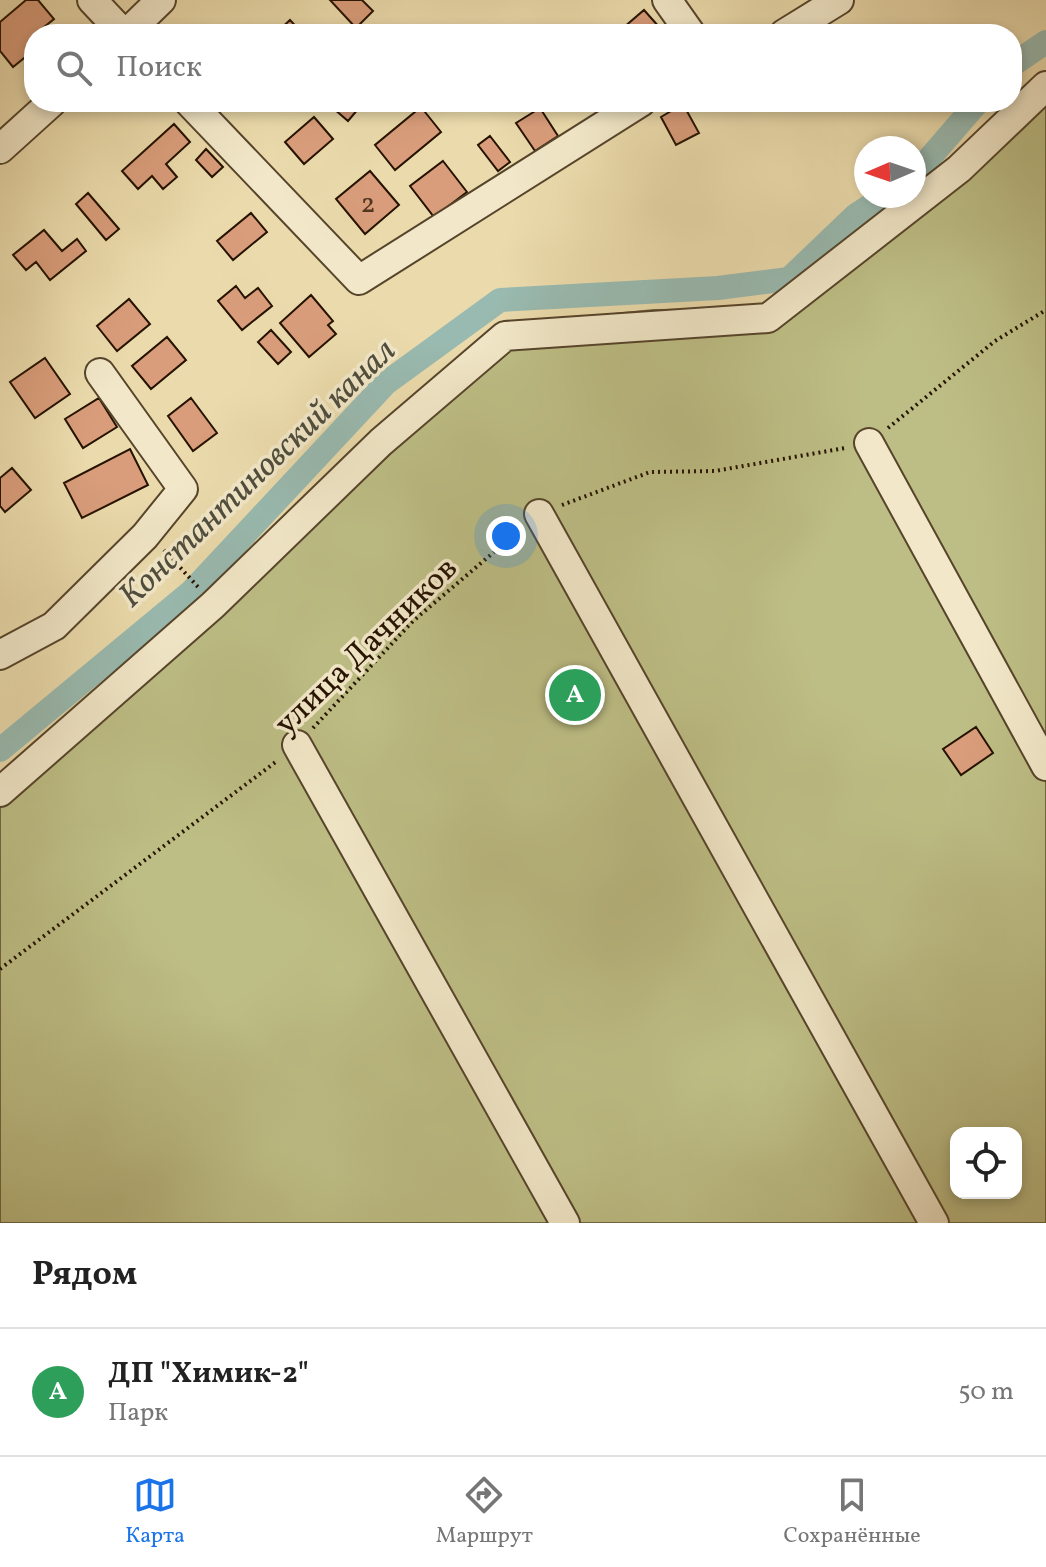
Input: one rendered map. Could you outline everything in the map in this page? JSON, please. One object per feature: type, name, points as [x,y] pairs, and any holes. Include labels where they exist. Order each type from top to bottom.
[{"type":"street","points":[[92,0],[115,24]]},
{"type":"street","points":[[136,24],[161,0]]},
{"type":"street","points":[[667,0],[684,24]]},
{"type":"street","points":[[800,24],[839,0]]},
{"type":"street","points":[[1022,109],[1046,86]]},
{"type":"street","points":[[0,149],[41,112]]},
{"type":"street","points":[[199,112],[359,280],[625,112]]},
{"type":"street","points":[[0,792],[213,605],[381,442],[505,336],[768,318],[959,169],[1019,112]]},
{"type":"street","points":[[0,655],[54,626],[145,536],[183,489],[100,373]]},
{"type":"street","points":[[869,443],[1039,734],[1046,766]]},
{"type":"street","points":[[539,514],[934,1223]]},
{"type":"street","points":[[297,745],[565,1223]]},
{"type":"path","name":"улица Дачников","points":[[0,969],[297,745],[413,621],[539,514],[650,472],[715,471],[869,443],[995,341],[1046,310]]},
{"type":"path","points":[[185,571],[205,596]]},
{"type":"green space","points":[[1046,79],[1046,1223],[0,1223],[0,788],[379,438],[553,320],[654,310],[761,309],[788,300],[895,208],[926,208],[926,182],[1007,112],[1022,112],[1022,100]]},
{"type":"building","points":[[26,0],[38,0],[54,19],[48,24],[24,24],[24,58],[13,67],[0,51],[0,22]]},
{"type":"building","points":[[330,0],[362,0],[373,11],[360,24],[352,24]]},
{"type":"building","points":[[644,10],[656,24],[628,24]]},
{"type":"building","points":[[338,112],[356,112],[348,121]]},
{"type":"building","points":[[415,112],[425,112],[441,132],[395,170],[375,145]]},
{"type":"building","points":[[534,112],[543,112],[558,136],[535,151],[516,123]]},
{"type":"building","points":[[669,112],[687,112],[699,133],[676,145],[661,117]]},
{"type":"building","points":[[314,117],[333,139],[304,164],[285,142]]},
{"type":"building","points":[[174,124],[190,142],[166,164],[177,177],[163,189],[152,176],[138,189],[122,171]]},
{"type":"building","points":[[490,136],[510,162],[498,171],[478,145]]},
{"type":"building","points":[[206,149],[223,167],[212,177],[196,160]]},
{"type":"building","points":[[443,161],[467,192],[434,217],[410,186]]},
{"type":"building","points":[[370,171],[399,205],[365,234],[336,199]]},
{"type":"building","points":[[88,193],[119,229],[106,240],[76,204]]},
{"type":"building","points":[[251,213],[267,232],[233,260],[217,241]]},
{"type":"building","points":[[44,230],[62,251],[77,239],[86,251],[50,280],[36,262],[26,270],[13,255]]},
{"type":"building","points":[[236,286],[245,298],[258,288],[272,306],[242,330],[218,301]]},
{"type":"building","points":[[311,295],[333,321],[328,325],[336,334],[309,357],[280,323]]},
{"type":"building","points":[[129,299],[150,324],[117,351],[97,326]]},
{"type":"building","points":[[271,330],[291,352],[278,364],[258,342]]},
{"type":"building","points":[[167,337],[186,360],[151,389],[132,366]]},
{"type":"building","points":[[45,358],[70,394],[35,418],[10,382]]},
{"type":"building","points":[[99,398],[117,427],[83,448],[65,419]]},
{"type":"building","points":[[191,398],[217,433],[193,451],[168,416]]},
{"type":"building","points":[[130,449],[148,485],[82,518],[64,483]]},
{"type":"building","points":[[12,468],[31,490],[5,512],[0,506],[0,478]]},
{"type":"building","points":[[976,727],[993,753],[961,775],[943,749]]},
{"type":"waterway","name":"Константиновский канал","points":[[1022,58],[1046,42]]},
{"type":"waterway","name":"Константиновский канал","points":[[926,162],[969,112]]},
{"type":"waterway","name":"Константиновский канал","points":[[0,750],[192,591],[386,383],[500,300],[718,288],[789,279],[867,208]]},
{"type":"place","name":"ДП \"Химик-2\"","points":[[575,695]]}]
